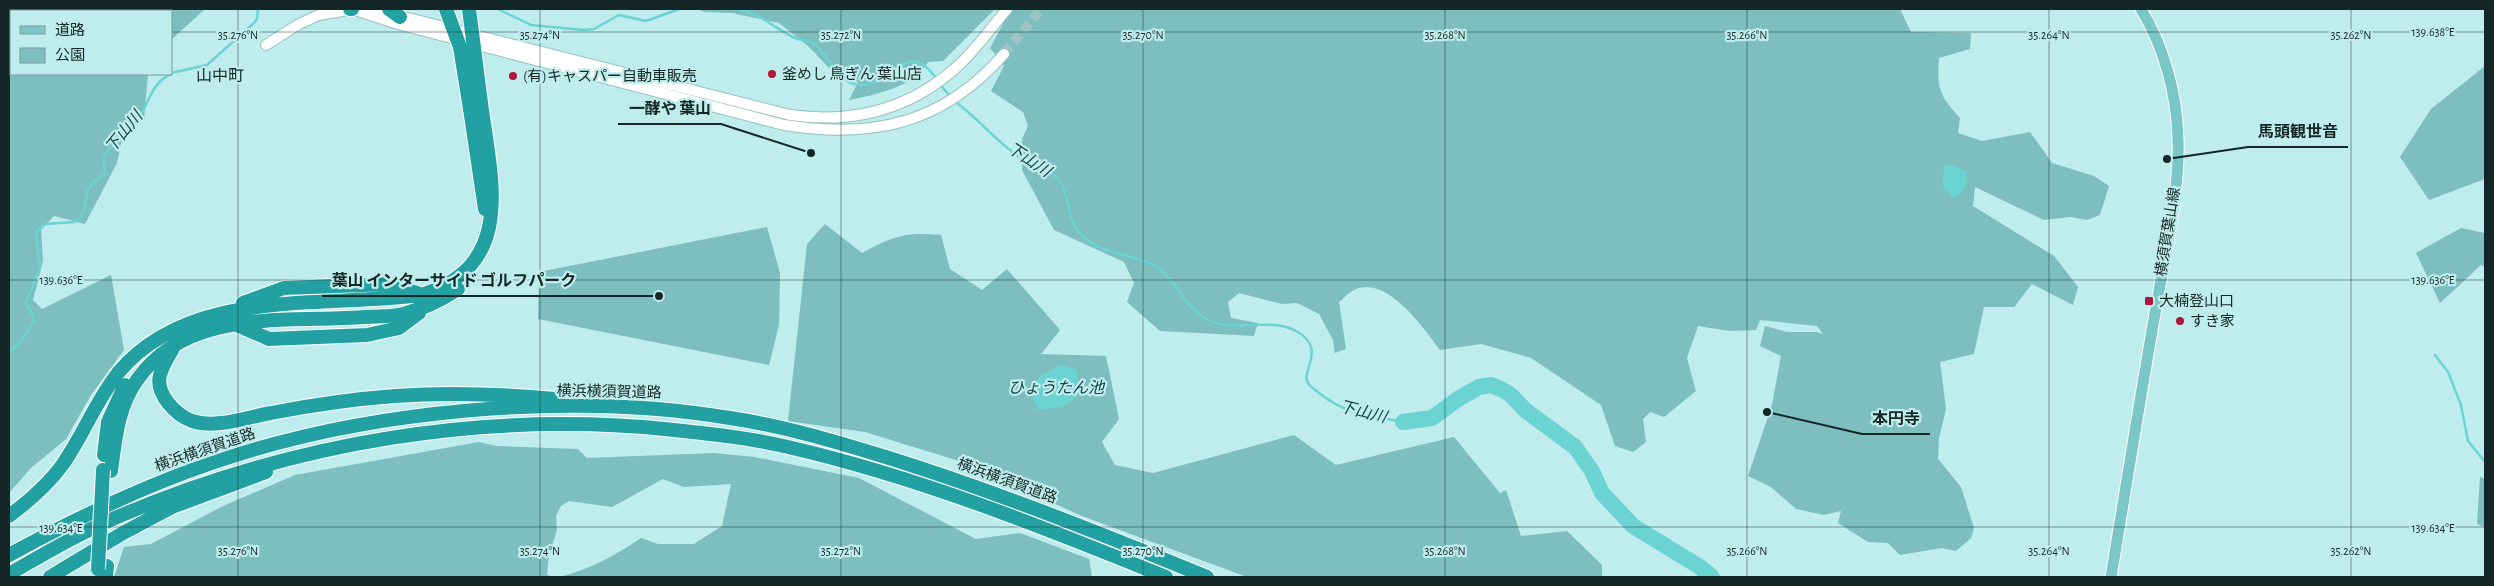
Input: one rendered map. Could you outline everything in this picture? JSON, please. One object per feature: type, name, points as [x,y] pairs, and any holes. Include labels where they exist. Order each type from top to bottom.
[{"type":"highway","points":[[9,516],[44,488],[64,464],[118,373],[150,343],[171,340],[228,316],[249,310],[447,296],[469,279],[485,259],[493,242],[500,208],[499,180],[480,105],[446,9]]},
{"type":"highway","points":[[469,9],[480,105]]},
{"type":"highway","points":[[249,310],[271,316],[361,314],[396,305],[445,288],[468,269],[483,248],[490,227],[485,211],[478,9]]},
{"type":"highway","points":[[228,316],[251,299],[284,288],[389,284],[418,298]]},
{"type":"highway","points":[[228,316],[401,314],[418,298]]},
{"type":"highway","points":[[228,316],[250,331],[269,338],[367,335],[399,328],[407,322],[418,298]]},
{"type":"highway","points":[[171,340],[159,376],[161,391],[169,406],[193,421],[212,423],[337,402],[396,396],[477,394],[623,406]]},
{"type":"highway","points":[[102,572],[107,471],[120,418],[136,381],[171,340]]},
{"type":"highway","name":"横浜横須賀道路","points":[[9,555],[65,524],[133,493],[209,463],[266,446],[372,424],[471,411],[530,407],[623,406],[732,418],[792,431],[864,450],[1018,502],[1207,577]]},
{"type":"highway","name":"横浜横須賀道路","points":[[9,574],[118,516],[237,472],[294,456],[364,441],[460,428],[524,424],[645,427],[724,435],[786,447],[935,489],[1083,543],[1166,577]]},
{"type":"highway","points":[[50,577],[123,533],[172,507],[265,473],[364,441]]},
{"type":"main road","name":"横須賀葉山線","points":[[2111,577],[2166,245],[2178,157],[2177,120],[2170,84],[2160,49],[2141,9]]},
{"type":"street","points":[[266,45],[299,24],[319,16],[351,9],[398,24],[784,125],[824,130],[861,130],[881,127],[898,124],[928,113],[943,106],[973,86],[1004,54]]},
{"type":"street","points":[[373,9],[781,113],[824,119],[876,113],[894,106],[930,86],[960,64],[1007,9]]},
{"type":"green space","points":[[9,9],[205,9],[172,39],[172,10],[10,10],[10,75],[148,75],[144,120],[126,119],[117,163],[85,224],[54,216],[41,230],[43,261],[33,300],[42,309],[111,275],[124,350],[91,395],[66,439],[31,468],[9,493]]},
{"type":"green space","points":[[698,9],[995,9],[943,61],[928,62],[922,71],[904,84],[882,92],[849,100],[858,82],[839,78],[808,46],[779,23],[732,13],[704,12]]},
{"type":"green space","points":[[1011,9],[1900,9],[1911,32],[1971,33],[1970,49],[1939,58],[1939,85],[1944,97],[1960,118],[1958,133],[1982,141],[2030,132],[2052,163],[2094,176],[2109,186],[2100,215],[2087,220],[2071,217],[2044,220],[1975,187],[1973,206],[2054,256],[2078,287],[2073,305],[2032,284],[2014,307],[1984,307],[1974,354],[1940,362],[1946,409],[1939,438],[1938,459],[1961,487],[1974,528],[1971,538],[1956,551],[1942,548],[1900,555],[1888,543],[1868,542],[1838,523],[1841,511],[1824,515],[1796,509],[1771,487],[1748,476],[1772,405],[1781,356],[1760,346],[1765,326],[1787,332],[1816,332],[1823,334],[1817,326],[1760,320],[1756,330],[1729,331],[1698,326],[1687,358],[1696,391],[1664,417],[1650,412],[1643,419],[1646,442],[1633,452],[1615,446],[1601,405],[1531,358],[1481,344],[1440,350],[1403,306],[1391,296],[1379,290],[1367,287],[1354,290],[1339,302],[1346,349],[1335,353],[1333,340],[1319,314],[1297,303],[1282,304],[1239,293],[1228,302],[1231,318],[1258,323],[1254,336],[1160,331],[1127,302],[1134,283],[1124,262],[1054,230],[1022,170],[1022,139],[1028,126],[1023,112],[991,91],[1004,66],[990,48]]},
{"type":"green space","points":[[2485,66],[2485,179],[2429,200],[2400,157],[2431,109]]},
{"type":"green space","points":[[825,224],[862,253],[900,236],[918,234],[941,235],[950,269],[982,290],[1007,269],[1060,330],[1041,354],[1106,356],[1119,419],[1102,442],[1115,465],[1153,473],[1294,435],[1336,465],[1454,437],[1500,493],[1506,490],[1521,536],[1567,531],[1602,565],[1602,577],[1247,577],[1082,516],[959,461],[865,432],[788,421],[807,244]]},
{"type":"green space","points":[[767,227],[780,273],[779,325],[769,365],[538,319],[539,272]]},
{"type":"green space","points":[[2461,228],[2485,233],[2485,267],[2481,265],[2440,303],[2416,253]]},
{"type":"green space","points":[[479,442],[496,446],[578,449],[587,458],[714,453],[754,457],[859,478],[976,539],[1020,533],[1089,559],[1092,577],[559,577],[602,561],[641,538],[658,544],[694,544],[722,526],[731,484],[684,487],[663,479],[612,507],[569,501],[561,506],[556,516],[557,530],[549,555],[547,574],[552,577],[114,577],[124,547],[151,544],[221,507],[295,475]]},
{"type":"green space","points":[[2480,477],[2485,479],[2485,527],[2477,524]]},
{"type":"water","points":[[1946,164],[1966,171],[1967,186],[1954,199],[1943,187],[1943,174]]},
{"type":"water","name":"ひょうたん池","points":[[1061,365],[1076,369],[1079,385],[1078,396],[1062,407],[1038,410],[1029,389],[1041,375]]},
{"type":"waterway","name":"下山川","points":[[172,73],[207,65],[254,23],[257,19],[258,9]]},
{"type":"waterway","name":"下山川","points":[[498,9],[531,25],[583,30],[594,29],[619,15],[646,21],[679,9]]},
{"type":"waterway","name":"下山川","points":[[738,9],[760,17],[793,37],[814,44],[836,70],[851,83],[864,85],[876,82],[905,63],[914,61],[924,66],[936,78]]},
{"type":"waterway","name":"下山川","points":[[9,351],[24,336],[34,317],[26,303],[40,267],[36,232],[45,224],[74,222],[81,217],[88,189],[91,184],[105,174],[104,156],[137,120],[156,86],[169,75]]},
{"type":"waterway","name":"下山川","points":[[941,86],[950,96]]},
{"type":"waterway","name":"下山川","points":[[957,103],[1017,155],[1052,174],[1059,180],[1063,186],[1072,220],[1079,232],[1087,240],[1105,250],[1154,265],[1168,276],[1196,312],[1214,322],[1225,325],[1273,325],[1296,331],[1310,345],[1312,352],[1306,378],[1312,387],[1329,400],[1349,410],[1369,416],[1403,422]]},
{"type":"waterway","points":[[2435,355],[2448,372],[2461,405],[2468,441],[2485,462]]},
{"type":"waterway","name":"下山川","points":[[1403,422],[1432,418],[1458,399],[1479,387],[1491,385],[1501,389],[1511,395],[1525,410],[1575,447],[1592,471],[1602,493],[1633,526],[1700,567],[1712,577]]},
{"type":"tunnel","points":[[1004,54],[1041,9]]},
{"type":"place","name":"釜めし 鳥ぎん 葉山店","points":[[772,74]]},
{"type":"place","name":"(有)キャスパー自動車販売","points":[[513,76]]},
{"type":"place","name":"一酵や 葉山","points":[[811,153]]},
{"type":"place","name":"馬頭観世音","points":[[2167,159]]},
{"type":"place","name":"葉山 インターサイド ゴルフパーク","points":[[659,296]]},
{"type":"place","name":"大楠登山口","points":[[2149,301]]},
{"type":"place","name":"すき家","points":[[2180,321]]},
{"type":"place","name":"本円寺","points":[[1767,412]]},
{"type":"district","name":"山中町","points":[[220,76]]}]
